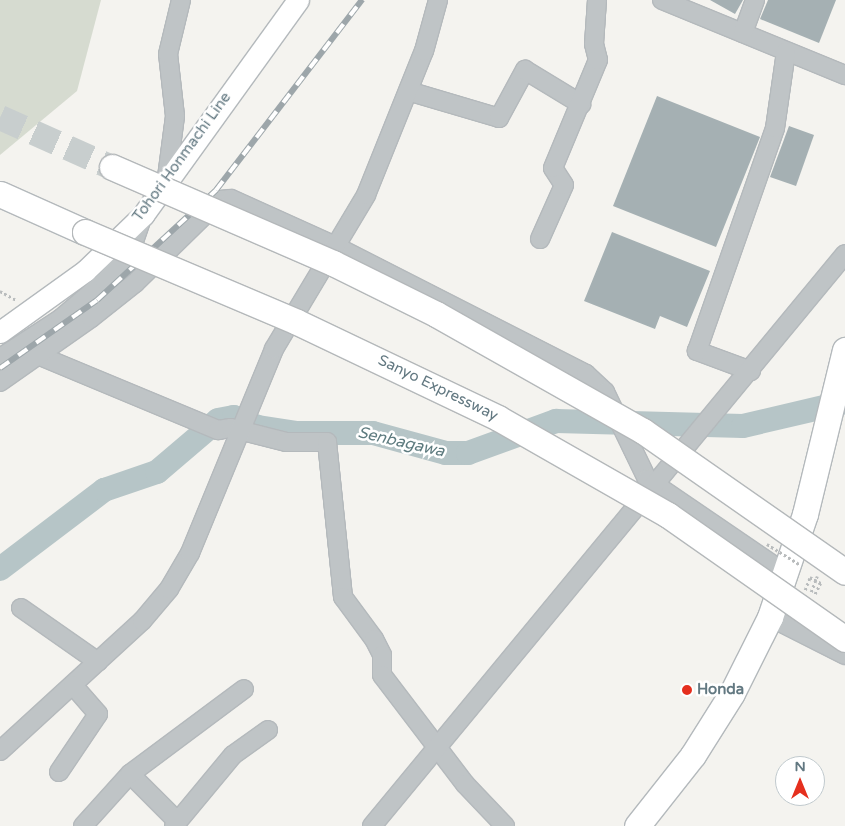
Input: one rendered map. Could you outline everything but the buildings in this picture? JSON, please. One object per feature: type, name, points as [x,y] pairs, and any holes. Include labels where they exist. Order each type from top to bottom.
[{"type":"highway","points":[[112,167],[333,263],[436,314],[643,432],[845,572]]},
{"type":"highway","name":"Sanyo Expressway","points":[[0,194],[297,322],[498,418],[668,515],[845,639]]},
{"type":"highway","points":[[637,826],[693,755],[732,693],[770,617],[785,573],[829,422],[845,350]]},
{"type":"main road","name":"Tohori Honmachi Line","points":[[0,332],[85,271],[143,215],[167,177],[298,0]]},
{"type":"street","points":[[167,177],[175,116],[168,54],[181,0]]},
{"type":"street","points":[[0,751],[98,662],[169,589],[190,552],[274,349],[333,245],[366,195],[408,91],[438,0]]},
{"type":"street","points":[[540,239],[564,186],[553,168],[582,104],[598,60],[594,44],[597,0]]},
{"type":"street","points":[[662,0],[845,75]]},
{"type":"street","points":[[743,33],[755,0]]},
{"type":"street","points":[[751,371],[697,351],[775,128],[786,52]]},
{"type":"street","points":[[408,91],[499,118],[525,70],[582,104]]},
{"type":"street","points":[[0,382],[40,356],[135,283],[220,200],[231,199],[333,245],[586,374],[605,392],[636,464],[655,486],[785,573]]},
{"type":"street","points":[[0,358],[60,319],[105,282],[130,253],[143,215]]},
{"type":"street","points":[[372,826],[718,412],[845,254]]},
{"type":"street","points":[[40,356],[218,430],[241,432],[286,442],[327,442],[343,597],[374,639],[382,655],[382,675],[488,811],[505,826]]},
{"type":"street","points":[[21,608],[98,662]]},
{"type":"street","points":[[770,617],[845,655]]},
{"type":"street","points":[[59,772],[98,714],[73,685]]},
{"type":"street","points":[[83,826],[130,774],[244,689]]},
{"type":"street","points":[[130,774],[175,824],[233,756],[268,730]]},
{"type":"path","points":[[767,544],[817,576]]},
{"type":"shaded area","points":[[0,0],[101,0],[77,91],[0,155]]},
{"type":"waterway","name":"Senbagawa","points":[[0,569],[104,490],[157,472],[218,420],[234,417],[258,427],[296,433],[373,433],[446,453],[468,453],[556,421],[743,426],[845,402]]},
{"type":"tunnel","points":[[0,117],[112,167]]},
{"type":"railway","points":[[0,368],[97,300],[216,190],[362,0]]},
{"type":"place","name":"Honda","points":[[687,690]]}]
